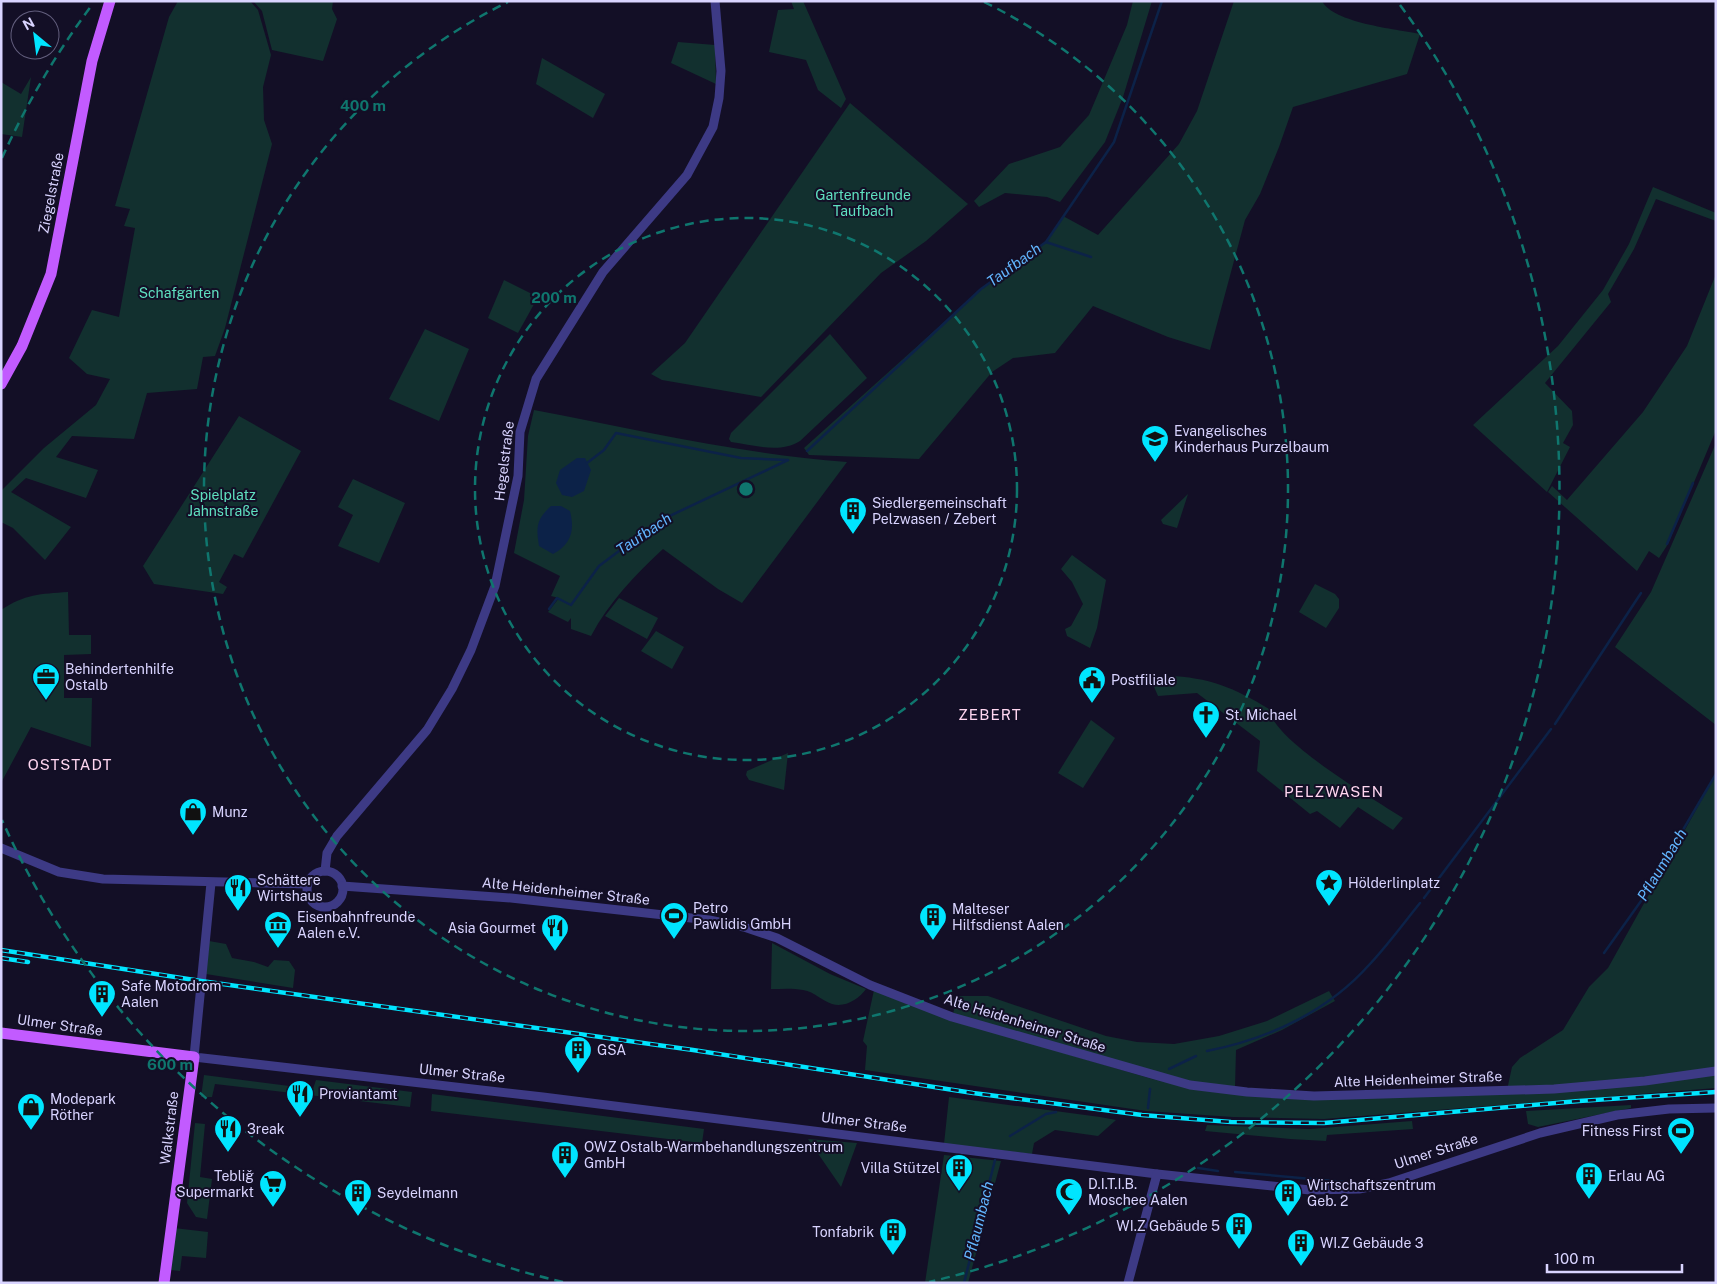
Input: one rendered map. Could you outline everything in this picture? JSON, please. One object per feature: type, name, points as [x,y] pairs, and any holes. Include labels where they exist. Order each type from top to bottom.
[{"type":"main road","name":"Ziegelstraße","points":[[1,384],[25,339],[51,274],[92,61],[110,1]]},
{"type":"main road","name":"Ulmer Straße","points":[[1,1033],[194,1057]]},
{"type":"main road","name":"Walkstraße","points":[[164,1283],[194,1057]]},
{"type":"street","name":"Hegelstraße","points":[[326,871],[327,853],[337,836],[427,730],[452,689],[471,650],[493,592],[502,558],[518,476],[520,432],[536,379],[603,272],[687,175],[713,127],[719,98],[721,71],[715,1]]},
{"type":"street","points":[[1,848],[59,872],[79,875],[135,881],[308,884]]},
{"type":"street","points":[[326,871],[336,876],[342,886],[338,901],[324,906],[310,899],[308,884],[314,874],[326,871]]},
{"type":"street","name":"Walkstraße","points":[[194,1057],[210,883]]},
{"type":"street","name":"Alte Heidenheimer Straße","points":[[342,886],[511,898],[709,920],[744,927],[777,938],[870,985],[952,1017],[1190,1085],[1247,1092],[1314,1096],[1554,1089],[1645,1081],[1716,1070]]},
{"type":"street","name":"Ulmer Straße","points":[[194,1057],[543,1097],[1157,1174],[1310,1190],[1359,1189],[1389,1183],[1540,1133],[1578,1123],[1626,1114],[1669,1109],[1716,1108]]},
{"type":"street","points":[[1128,1283],[1157,1174]]},
{"type":"green space","name":"Schafgärten","points":[[178,1],[250,1],[258,10],[271,55],[263,87],[264,120],[272,144],[225,328],[215,356],[203,357],[197,389],[147,393],[134,439],[72,436],[56,457],[98,470],[86,498],[26,478],[11,492],[71,527],[45,560],[13,528],[1,522],[1,491],[44,448],[96,405],[110,379],[87,374],[69,358],[92,310],[119,317],[135,228],[124,226],[130,209],[115,206],[169,17]]},
{"type":"green space","points":[[253,1],[333,1],[332,9],[337,19],[323,61],[272,50],[262,11]]},
{"type":"green space","points":[[791,1],[803,1],[846,99],[841,108],[818,90],[806,60],[769,52],[778,10],[794,9]]},
{"type":"green space","points":[[1133,1],[1152,1],[1123,97],[1105,142],[1060,202],[1047,197],[1005,193],[979,207],[974,201],[1009,164],[1060,147],[1089,115],[1127,25]]},
{"type":"green space","points":[[1234,1],[1322,1],[1328,9],[1352,20],[1420,34],[1407,74],[1293,107],[1260,194],[1245,220],[1210,350],[1168,337],[1093,306],[1055,353],[1013,358],[992,372],[919,459],[809,455],[804,448],[981,289],[1046,242],[1063,216],[1098,235],[1179,144],[1197,111]]},
{"type":"green space","points":[[678,42],[715,45],[716,84],[671,63]]},
{"type":"green space","points":[[542,58],[605,94],[593,118],[536,84]]},
{"type":"green space","points":[[31,77],[22,137],[1,134],[1,82],[21,94]]},
{"type":"green space","name":"Gartenfreunde Taufbach","points":[[850,103],[968,204],[926,241],[881,273],[761,397],[662,380],[651,374],[685,343]]},
{"type":"green space","points":[[1653,187],[1716,213],[1716,221],[1656,199],[1634,249],[1608,294],[1611,302],[1545,383],[1572,411],[1573,425],[1563,443],[1570,447],[1547,492],[1473,425],[1558,346],[1603,290],[1629,244]]},
{"type":"green space","points":[[1716,274],[1716,430],[1668,544],[1659,558],[1649,551],[1637,571],[1548,492],[1552,486],[1567,500],[1643,412],[1687,346]]},
{"type":"green space","points":[[504,280],[538,297],[518,333],[488,318]]},
{"type":"green space","points":[[425,329],[469,349],[439,421],[389,399]]},
{"type":"green space","points":[[830,334],[867,378],[800,441],[792,445],[775,448],[731,442],[729,439],[731,433]]},
{"type":"green space","points":[[534,410],[729,447],[847,462],[742,603],[718,589],[663,549],[623,590],[591,636],[571,629],[571,618],[568,622],[548,612],[559,598],[551,596],[560,576],[514,553],[524,500],[528,436]]},
{"type":"green space","name":"Spielplatz Jahnstraße","points":[[239,416],[301,451],[243,558],[234,554],[219,582],[227,587],[223,594],[154,584],[143,566]]},
{"type":"green space","points":[[1716,443],[1716,725],[1615,647],[1651,592]]},
{"type":"green space","points":[[353,479],[405,503],[379,563],[338,546],[353,515],[338,507]]},
{"type":"green space","points":[[1188,494],[1177,528],[1163,524],[1161,520]]},
{"type":"green space","points":[[1072,555],[1106,580],[1097,628],[1090,648],[1067,636],[1065,629],[1071,626],[1083,604],[1072,582],[1061,569]]},
{"type":"green space","points":[[1315,584],[1335,594],[1339,599],[1339,608],[1326,628],[1299,612]]},
{"type":"green space","points":[[68,592],[69,635],[91,635],[91,654],[64,655],[64,698],[92,698],[91,747],[31,727],[1,783],[1,610],[25,598],[41,594]]},
{"type":"green space","points":[[619,598],[658,618],[647,639],[605,616]]},
{"type":"green space","points":[[656,631],[684,647],[672,669],[641,651]]},
{"type":"green space","points":[[1168,676],[1209,681],[1244,695],[1269,709],[1274,722],[1287,737],[1305,752],[1349,784],[1403,818],[1393,830],[1358,807],[1340,828],[1317,811],[1310,814],[1257,771],[1260,741],[1197,693],[1158,696],[1151,680]]},
{"type":"green space","points":[[1091,720],[1115,738],[1083,788],[1058,773]]},
{"type":"green space","points":[[788,753],[784,790],[749,780],[746,775],[747,771]]},
{"type":"green space","points":[[1716,774],[1716,1088],[1324,1119],[1233,1117],[1146,1111],[865,1070],[867,1046],[863,1041],[874,990],[951,1020],[1166,1083],[952,1017],[958,996],[988,996],[1106,1036],[1137,1042],[1174,1044],[1219,1036],[1267,1021],[1329,991],[1335,1001],[1282,1030],[1236,1050],[1235,1088],[1314,1096],[1611,1089],[1507,1090],[1512,1067],[1520,1058],[1563,1030],[1589,987],[1608,968]]},
{"type":"green space","points":[[209,941],[226,944],[232,958],[268,967],[274,960],[289,961],[295,970],[293,988],[206,974]]},
{"type":"green space","points":[[772,943],[830,974],[866,989],[851,1002],[837,1005],[828,1003],[803,990],[771,989]]},
{"type":"green space","points":[[204,1075],[313,1089],[316,1080],[412,1092],[410,1107],[215,1084],[212,1097],[201,1097]]},
{"type":"green space","points":[[432,1094],[704,1129],[702,1143],[431,1111]]},
{"type":"green space","points":[[949,1097],[1116,1120],[1098,1136],[1055,1130],[1034,1143],[1032,1154],[944,1144]]},
{"type":"green space","points":[[1631,1105],[1631,1108],[1538,1127],[1528,1124],[1526,1111]]},
{"type":"green space","points":[[1412,1121],[1413,1129],[1327,1135],[1326,1141],[1205,1131],[1207,1125],[1310,1129]]},
{"type":"green space","points":[[195,1123],[205,1124],[200,1177],[212,1179],[207,1219],[196,1217],[187,1203]]},
{"type":"green space","points":[[808,1139],[857,1143],[841,1187]]},
{"type":"green space","points":[[944,1155],[1001,1161],[968,1283],[925,1283]]},
{"type":"green space","points":[[174,1228],[208,1232],[206,1258],[182,1256],[180,1271],[171,1270]]},
{"type":"water","points":[[577,458],[585,458],[591,470],[584,491],[572,497],[562,495],[556,483],[560,470]]},
{"type":"water","points":[[551,506],[561,506],[570,511],[572,525],[568,541],[553,554],[539,546],[538,534],[538,524],[542,515]]},
{"type":"waterway","name":"Taufbach","points":[[807,451],[981,289],[1046,242],[1114,142],[1162,1]]},
{"type":"waterway","points":[[1046,242],[1091,257]]},
{"type":"waterway","points":[[587,463],[604,450],[616,433],[741,458],[787,460]]},
{"type":"waterway","name":"Taufbach","points":[[549,609],[557,598],[571,605],[599,566],[659,521],[788,460]]},
{"type":"waterway","points":[[1667,544],[1693,483]]},
{"type":"waterway","points":[[1555,724],[1641,593]]},
{"type":"waterway","points":[[1424,898],[1551,729]]},
{"type":"waterway","name":"Pflaumbach","points":[[1604,953],[1641,901],[1716,774]]},
{"type":"waterway","points":[[1207,1051],[1230,1046],[1274,1031],[1315,1010],[1335,997],[1376,958],[1420,903]]},
{"type":"waterway","points":[[1169,1069],[1196,1056]]},
{"type":"waterway","points":[[1148,1108],[1150,1089]]},
{"type":"waterway","points":[[1010,1136],[1046,1114],[1056,1112]]},
{"type":"waterway","name":"Pflaumbach","points":[[964,1283],[995,1160]]},
{"type":"waterway","name":"Pflaumbach","points":[[1198,1168],[1218,1171]]},
{"type":"waterway","name":"Pflaumbach","points":[[1235,1172],[1345,1182]]},
{"type":"railway","points":[[1,950],[201,981],[693,1050],[973,1093],[1142,1115],[1231,1122],[1324,1123],[1579,1101],[1716,1092]]},
{"type":"railway","points":[[1,958],[28,962]]},
{"type":"place","name":"Evangelisches Kinderhaus Purzelbaum","points":[[1155,463]]},
{"type":"place","name":"Siedlergemeinschaft Pelzwasen / Zebert","points":[[853,535]]},
{"type":"place","name":"Behindertenhilfe Ostalb","points":[[46,701]]},
{"type":"place","name":"Postfiliale","points":[[1092,704]]},
{"type":"place","name":"St. Michael","points":[[1206,739]]},
{"type":"place","name":"Munz","points":[[193,836]]},
{"type":"place","name":"Hölderlinplatz","points":[[1329,907]]},
{"type":"place","name":"Schättere Wirtshaus","points":[[238,912]]},
{"type":"place","name":"Petro Pawlidis GmbH","points":[[674,940]]},
{"type":"place","name":"Malteser Hilfsdienst Aalen","points":[[933,941]]},
{"type":"place","name":"Eisenbahnfreunde Aalen e.V.","points":[[278,949]]},
{"type":"place","name":"Asia Gourmet","points":[[555,952]]},
{"type":"place","name":"Safe Motodrom Aalen","points":[[102,1018]]},
{"type":"place","name":"GSA","points":[[578,1074]]},
{"type":"place","name":"Proviantamt","points":[[300,1118]]},
{"type":"place","name":"Modepark Röther","points":[[31,1131]]},
{"type":"place","name":"3reak","points":[[228,1153]]},
{"type":"place","name":"Fitness First","points":[[1681,1155]]},
{"type":"place","name":"OWZ Ostalb-Warmbehandlungszentrum GmbH","points":[[565,1179]]},
{"type":"place","name":"Villa Stützel","points":[[959,1192]]},
{"type":"place","name":"Erlau AG","points":[[1589,1200]]},
{"type":"place","name":"Tebliğ Supermarkt","points":[[273,1208]]},
{"type":"place","name":"D.I.T.I.B. Moschee Aalen","points":[[1069,1216]]},
{"type":"place","name":"Seydelmann","points":[[358,1217]]},
{"type":"place","name":"Wirtschaftszentrum Geb. 2","points":[[1288,1217]]},
{"type":"place","name":"WI.Z Gebäude 5","points":[[1239,1250]]},
{"type":"place","name":"Tonfabrik","points":[[893,1256]]},
{"type":"place","name":"WI.Z Gebäude 3","points":[[1301,1267]]},
{"type":"district","name":"ZEBERT","points":[[990,715]]},
{"type":"district","name":"OSTSTADT","points":[[70,765]]},
{"type":"district","name":"PELZWASEN","points":[[1334,792]]}]
